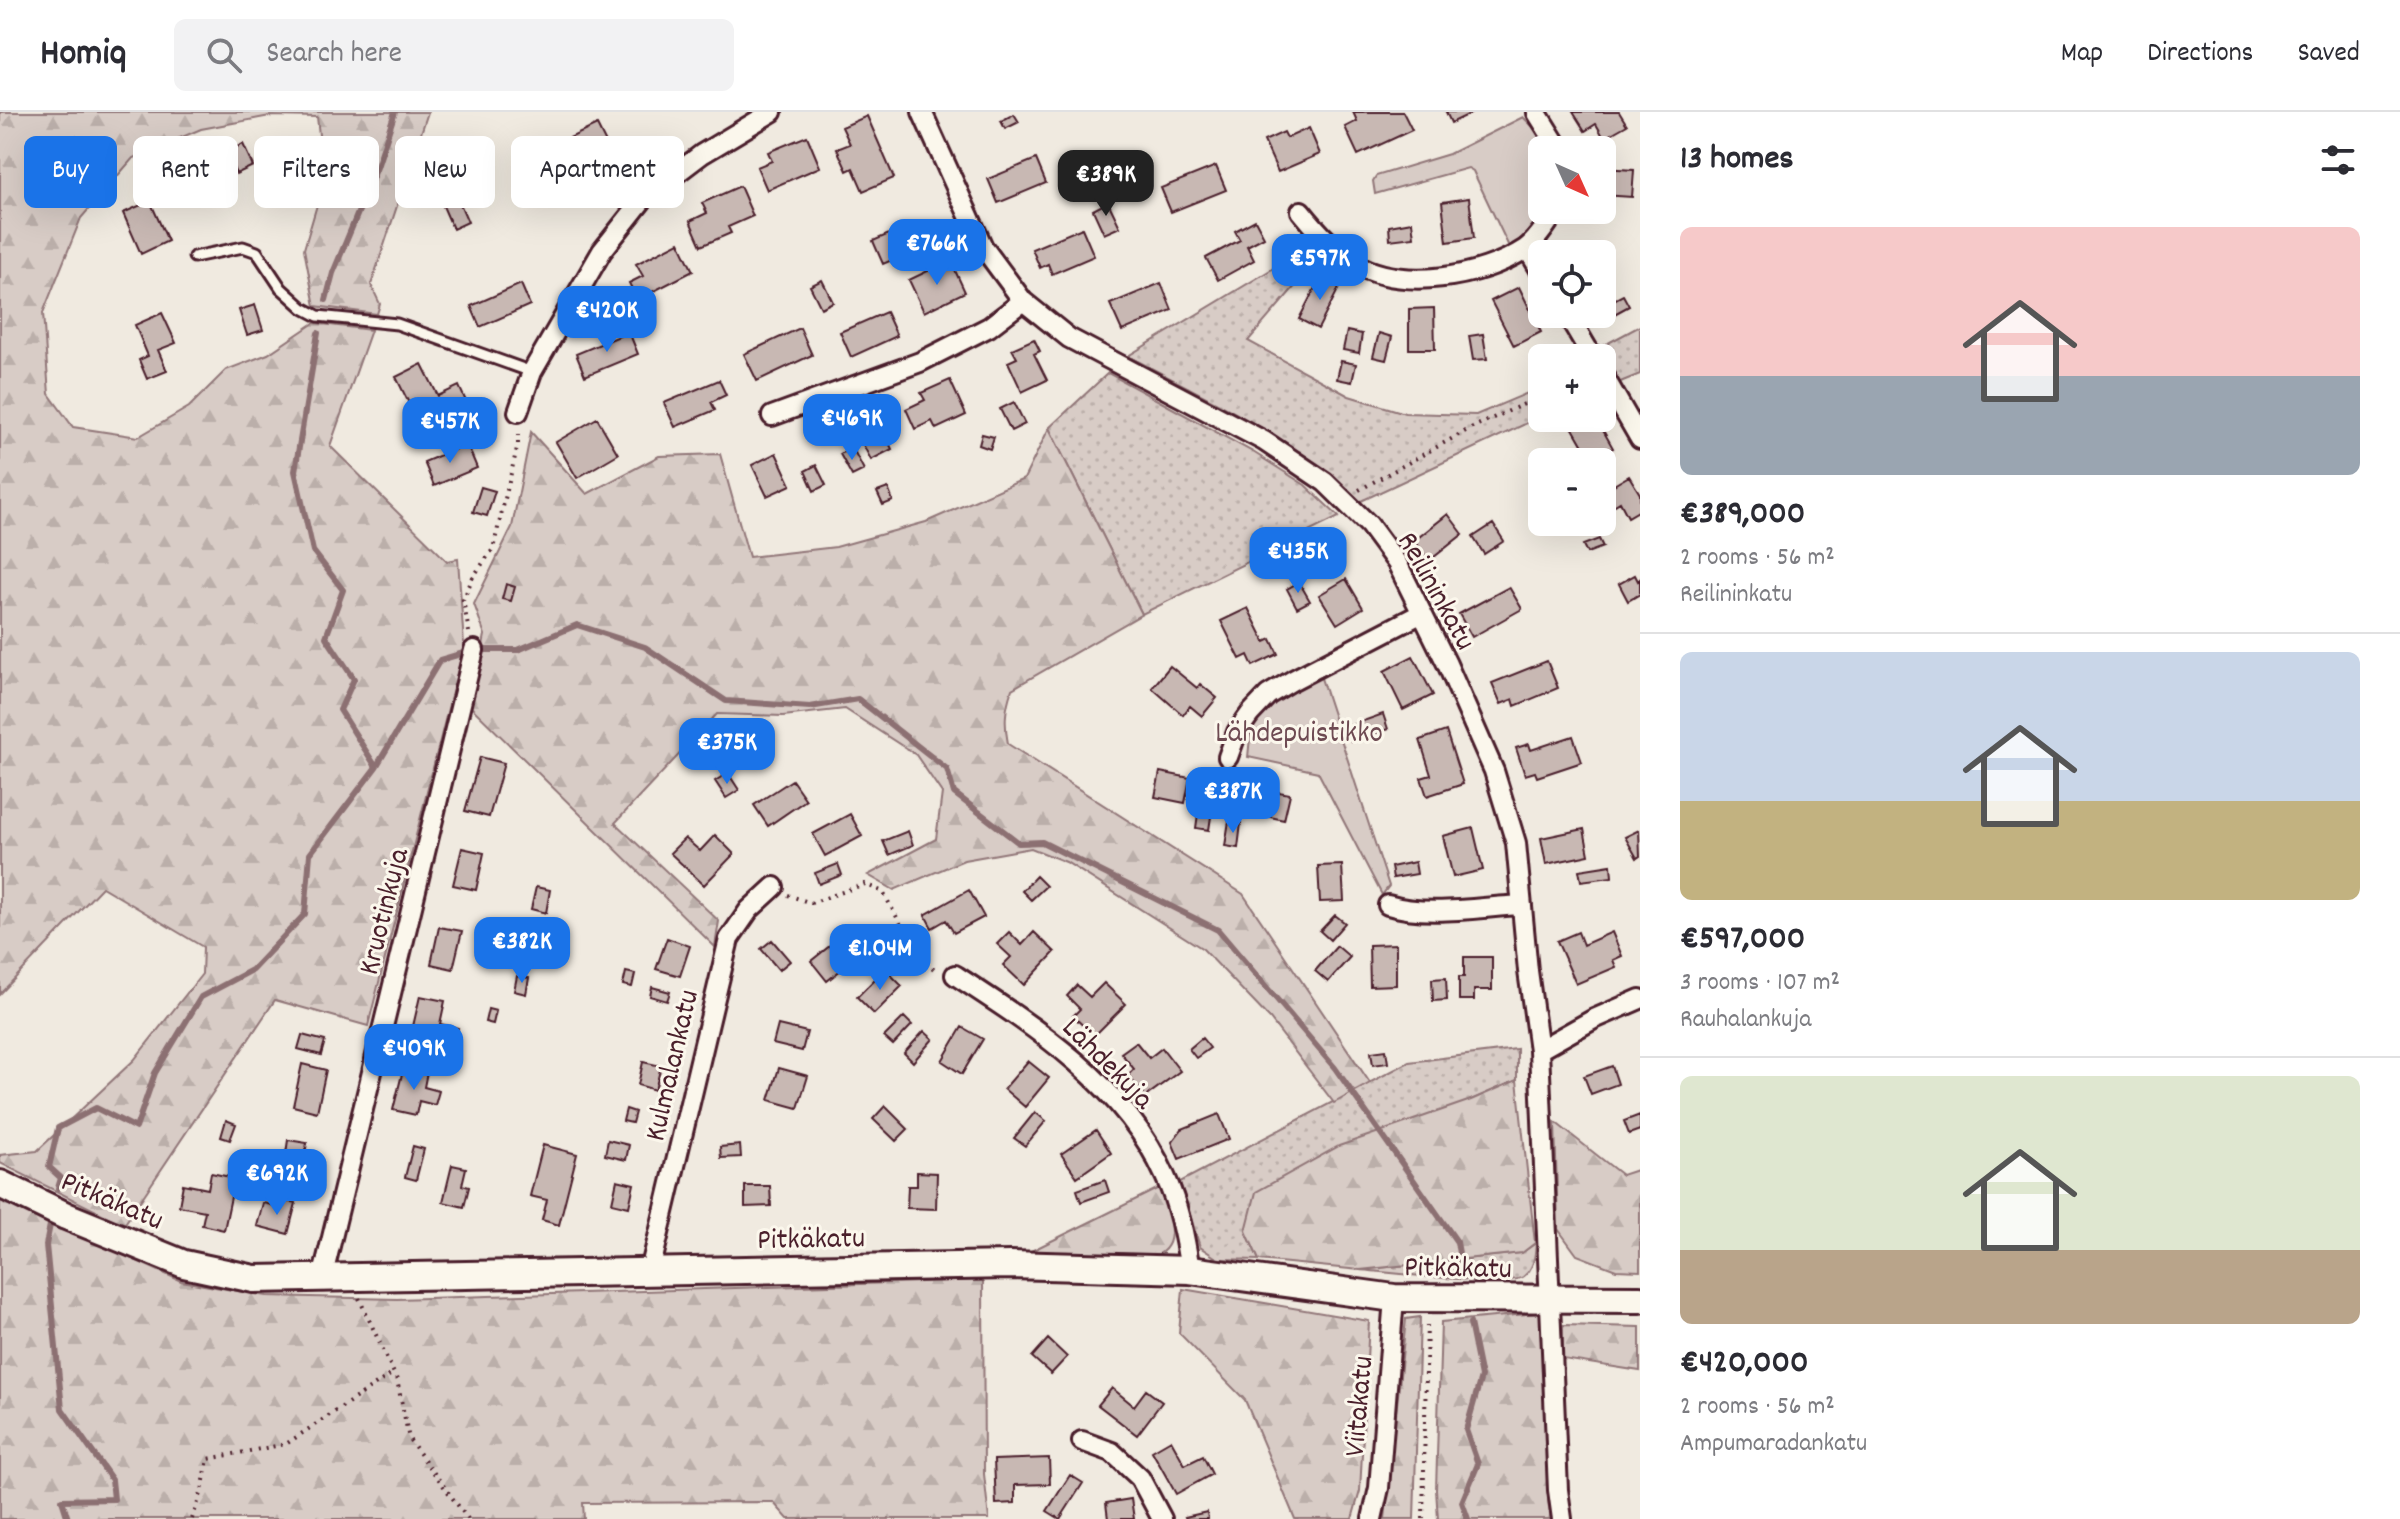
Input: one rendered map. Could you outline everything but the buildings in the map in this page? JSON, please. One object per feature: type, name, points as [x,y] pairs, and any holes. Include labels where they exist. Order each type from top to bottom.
[{"type":"street","points":[[518,412],[532,372],[602,251],[644,198],[702,154],[772,112]]},
{"type":"street","name":"Reilininkatu","points":[[922,112],[983,247],[1023,301],[1069,338],[1264,441],[1325,482],[1369,525],[1397,563],[1494,771],[1516,843],[1539,1050],[1558,1490],[1562,1519]]},
{"type":"street","points":[[1537,113],[1551,136]]},
{"type":"street","points":[[1301,211],[1322,237],[1356,264],[1398,278],[1440,279],[1486,267],[1527,248],[1546,224]]},
{"type":"street","points":[[772,416],[920,362],[989,327],[1023,301]]},
{"type":"street","points":[[1616,397],[1640,439]]},
{"type":"street","points":[[1228,757],[1237,732],[1268,695],[1422,613]]},
{"type":"street","name":"Kruotinkuja","points":[[322,1279],[474,650]]},
{"type":"street","name":"Kulmalankatu","points":[[650,1271],[729,939],[749,910],[774,887]]},
{"type":"street","points":[[1388,905],[1403,910],[1424,910],[1522,905]]},
{"type":"street","name":"Lähdekuja","points":[[955,975],[1033,1026],[1081,1066],[1134,1123],[1165,1175],[1183,1226],[1190,1270]]},
{"type":"street","points":[[1539,1050],[1594,1019],[1640,999]]},
{"type":"street","name":"Pitkäkatu","points":[[0,1184],[66,1216],[184,1264],[254,1279],[1010,1265],[1190,1270],[1394,1298],[1640,1299]]},
{"type":"street","name":"Viitakatu","points":[[1372,1519],[1379,1488],[1394,1298]]},
{"type":"street","points":[[1082,1441],[1112,1452],[1140,1478],[1162,1519]]},
{"type":"lane","points":[[194,257],[243,247],[257,252],[281,288],[303,308],[318,316],[397,324],[532,372]]},
{"type":"path","points":[[1343,498],[1473,427],[1528,402]]},
{"type":"path","points":[[474,650],[463,600],[473,577],[493,549],[518,444],[518,412]]},
{"type":"path","points":[[774,887],[791,897],[811,903],[865,884],[883,892],[916,952],[936,972],[955,975]]},
{"type":"path","points":[[349,1278],[393,1373],[409,1439],[468,1519]]},
{"type":"path","points":[[1423,1519],[1427,1299]]},
{"type":"path","points":[[192,1519],[202,1491],[208,1459],[286,1444],[393,1373]]},
{"type":"green space","points":[[0,112],[428,112],[420,136],[395,136],[396,208],[371,285],[380,304],[377,314],[315,306],[304,249],[316,208],[379,208],[379,136],[319,136],[317,117],[270,116],[201,129],[185,136],[133,136],[133,158],[117,176],[117,136],[24,136],[24,208],[90,208],[81,218],[43,313],[49,394],[73,427],[138,437],[189,407],[226,370],[268,354],[314,323],[371,330],[330,446],[447,561],[458,559],[464,645],[368,1026],[275,1000],[124,1225],[0,1163],[0,1155],[37,1151],[134,1060],[202,974],[203,947],[102,887],[0,994]]},
{"type":"green space","points":[[1523,117],[1541,135],[1528,136],[1528,224],[1536,224],[1510,249],[1473,171],[1468,168],[1375,194],[1373,181],[1376,176],[1449,154]]},
{"type":"green space","points":[[1312,245],[1321,256],[1248,341],[1349,396],[1405,413],[1476,415],[1528,393],[1528,423],[1359,502],[1334,479],[1279,439],[1128,356]]},
{"type":"green space","points":[[1640,326],[1640,374],[1618,383],[1616,344],[1606,344]]},
{"type":"green space","points":[[1108,373],[1253,452],[1305,485],[1339,517],[1142,614],[1049,428]]},
{"type":"green space","points":[[1049,428],[1142,614],[1012,689],[1006,716],[1008,744],[1243,894],[1370,1083],[1334,1103],[1270,1019],[1203,949],[1066,862],[1031,848],[964,860],[894,890],[868,875],[936,839],[942,793],[916,755],[845,709],[783,716],[717,714],[615,823],[719,921],[715,947],[471,707],[485,635],[474,604],[512,527],[531,432],[587,494],[659,456],[720,454],[749,557],[836,547],[926,522],[1024,479]]},
{"type":"green space","name":"Lähdepuistikko","points":[[1320,675],[1389,886],[1382,895],[1318,772],[1248,757],[1252,732],[1263,713],[1281,698]]},
{"type":"green space","points":[[1517,1049],[1517,1080],[1471,1100],[1246,1231],[1259,1260],[1218,1259],[1200,1247],[1180,1182],[1409,1062]]},
{"type":"green space","points":[[1517,1080],[1535,1243],[1522,1253],[1360,1270],[1259,1260],[1246,1231],[1256,1192],[1339,1146],[1471,1100]]},
{"type":"green space","points":[[1555,1122],[1622,1175],[1640,1169],[1640,1271],[1616,1270],[1577,1255],[1558,1229]]},
{"type":"green space","points":[[1161,1187],[1171,1228],[1167,1246],[1161,1253],[1150,1257],[1023,1255]]},
{"type":"green space","points":[[0,1199],[181,1281],[267,1296],[397,1299],[983,1280],[984,1474],[989,1519],[788,1519],[773,1502],[583,1503],[584,1519],[0,1519]]},
{"type":"green space","points":[[1536,1243],[1530,1270],[1523,1277],[1512,1280],[1471,1280],[1360,1270],[1521,1253]]},
{"type":"green space","points":[[1183,1289],[1369,1321],[1360,1491],[1352,1519],[1295,1519],[1245,1400],[1179,1333]]},
{"type":"green space","points":[[1547,1312],[1548,1501],[1551,1519],[1438,1519],[1436,1490],[1441,1322]]},
{"type":"green space","points":[[1420,1317],[1414,1519],[1385,1519],[1406,1319]]},
{"type":"green space","points":[[1563,1325],[1640,1327],[1640,1371],[1563,1359]]},
{"type":"waterway","points":[[326,300],[333,273],[377,167],[395,112]]},
{"type":"waterway","points":[[58,1188],[61,1178],[49,1167],[58,1128],[96,1108],[136,1128],[155,1073],[201,997],[252,970],[305,914],[310,854],[376,767],[340,710],[354,679],[326,637],[343,590],[313,551],[295,471],[318,333]]},
{"type":"waterway","points":[[376,767],[440,660],[474,650],[518,650],[577,625],[645,647],[726,701],[810,707],[858,699],[947,769],[954,793],[1019,843],[1042,842],[1218,930],[1335,1068],[1457,1242],[1463,1276]]},
{"type":"waterway","points":[[50,1225],[46,1245],[62,1409],[112,1480],[114,1499],[62,1500],[68,1519]]},
{"type":"waterway","points":[[1468,1519],[1462,1502],[1478,1464],[1466,1430],[1481,1377],[1470,1323]]}]
